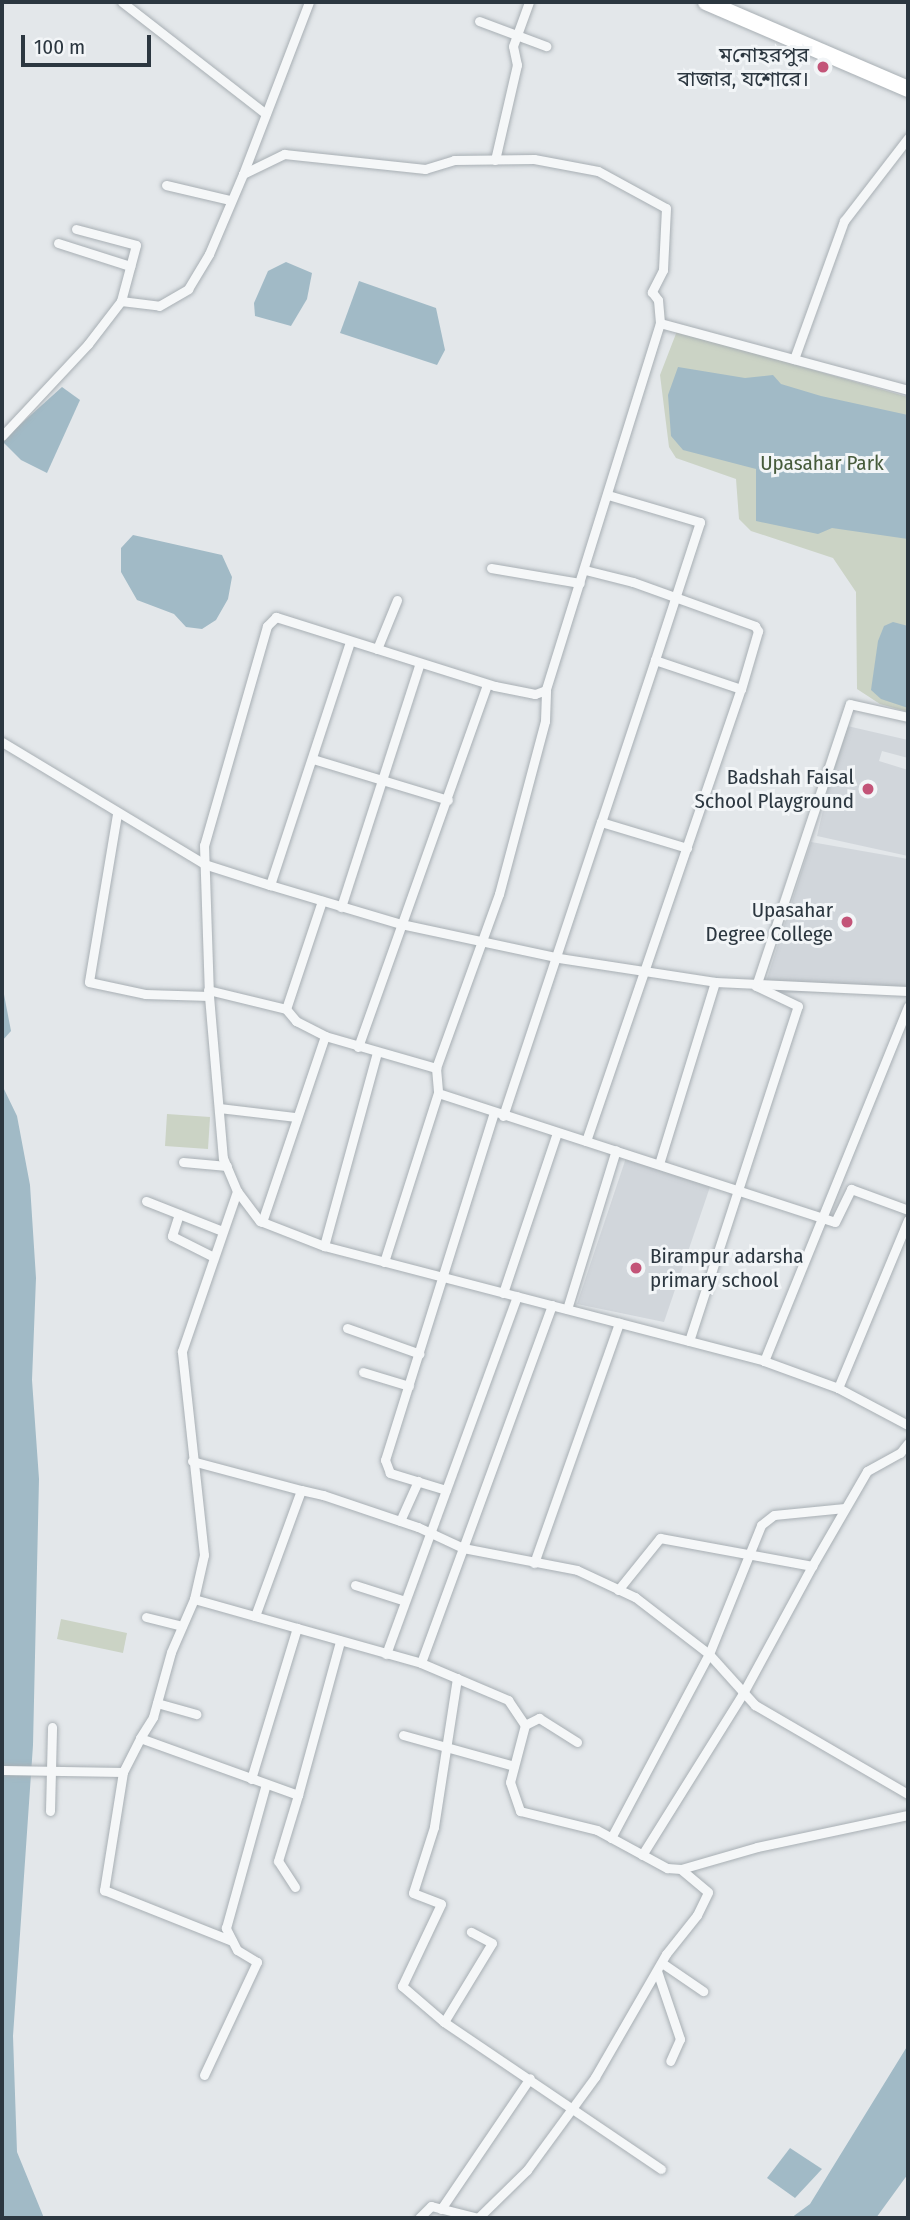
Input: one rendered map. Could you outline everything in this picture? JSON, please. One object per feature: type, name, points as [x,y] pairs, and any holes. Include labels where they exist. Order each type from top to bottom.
[{"type":"highway","points":[[706,2],[908,89]]},
{"type":"street","points":[[122,2],[266,114]]},
{"type":"street","points":[[121,301],[159,306],[188,289],[209,254],[243,174],[309,2]]},
{"type":"street","points":[[495,160],[517,65],[513,46],[529,2]]},
{"type":"street","points":[[479,22],[546,46]]},
{"type":"street","points":[[794,359],[844,221],[908,138]]},
{"type":"street","points":[[243,174],[284,154],[425,170],[454,160],[534,159],[598,171],[666,208],[663,270],[652,292],[658,300],[660,323],[586,570],[546,690],[545,721],[499,894],[436,1068],[438,1093],[384,1262]]},
{"type":"street","points":[[166,185],[230,200]]},
{"type":"street","points":[[2,436],[88,344],[121,301],[136,245],[76,229]]},
{"type":"street","points":[[58,243],[130,266]]},
{"type":"street","points":[[660,323],[908,390]]},
{"type":"street","points":[[446,1490],[390,1473],[385,1461],[499,1115],[559,958],[600,821],[701,522],[608,495]]},
{"type":"street","points":[[491,568],[580,583]]},
{"type":"street","points":[[586,570],[757,628],[741,689],[642,971],[586,1141]]},
{"type":"street","points":[[377,649],[397,600]]},
{"type":"street","points":[[546,690],[536,694],[487,684],[276,617],[268,626],[216,794],[204,864],[209,993],[219,1108],[227,1166],[237,1191],[262,1222],[324,1246],[764,1361],[838,1388],[908,1425]]},
{"type":"street","points":[[270,885],[350,640]]},
{"type":"street","points":[[655,660],[741,689]]},
{"type":"street","points":[[341,907],[420,663]]},
{"type":"street","points":[[358,1047],[487,684]]},
{"type":"street","points":[[756,986],[850,704],[908,717]]},
{"type":"street","points":[[2,742],[117,814],[204,864],[401,924],[559,958],[715,982],[908,991]]},
{"type":"street","points":[[313,759],[448,800]]},
{"type":"street","points":[[117,814],[89,982],[145,994],[209,993],[286,1009],[325,1036],[436,1068]]},
{"type":"street","points":[[600,821],[687,848]]},
{"type":"street","points":[[286,1009],[322,901]]},
{"type":"street","points":[[659,1164],[715,982]]},
{"type":"street","points":[[689,1341],[742,1190],[798,1006],[756,986]]},
{"type":"street","points":[[764,1361],[820,1217],[908,1006]]},
{"type":"street","points":[[262,1222],[325,1036]]},
{"type":"street","points":[[324,1246],[377,1052]]},
{"type":"street","points":[[438,1093],[835,1222],[851,1189],[908,1210]]},
{"type":"street","points":[[219,1108],[296,1116]]},
{"type":"street","points":[[503,1293],[557,1133]]},
{"type":"street","points":[[568,1308],[616,1150]]},
{"type":"street","points":[[183,1162],[227,1166]]},
{"type":"street","points":[[232,1941],[104,1890],[123,1772],[157,1703],[182,1626],[194,1599],[204,1555],[182,1352],[212,1256],[237,1191]]},
{"type":"street","points":[[146,1201],[222,1231]]},
{"type":"street","points":[[172,1236],[179,1214]]},
{"type":"street","points":[[838,1388],[908,1220]]},
{"type":"street","points":[[160,1239],[172,1236],[212,1256]]},
{"type":"street","points":[[386,1654],[517,1296]]},
{"type":"street","points":[[421,1663],[552,1305]]},
{"type":"street","points":[[534,1563],[620,1322]]},
{"type":"street","points":[[347,1328],[420,1354]]},
{"type":"street","points":[[363,1372],[409,1386]]},
{"type":"street","points":[[642,1854],[741,1695],[867,1471],[900,1453],[908,1443]]},
{"type":"street","points":[[192,1461],[400,1521],[463,1548],[577,1570],[618,1590],[709,1654],[741,1695],[812,1742],[908,1794]]},
{"type":"street","points":[[400,1521],[418,1481]]},
{"type":"street","points":[[255,1616],[300,1490]]},
{"type":"street","points":[[611,1838],[709,1654],[761,1525],[774,1515],[845,1508]]},
{"type":"street","points":[[618,1590],[660,1538],[812,1566]]},
{"type":"street","points":[[355,1585],[405,1601]]},
{"type":"street","points":[[194,1599],[421,1663],[508,1700],[525,1725]]},
{"type":"street","points":[[146,1617],[182,1626]]},
{"type":"street","points":[[251,1779],[297,1628]]},
{"type":"street","points":[[295,1888],[278,1861],[340,1641]]},
{"type":"street","points":[[457,1678],[444,1748],[434,1827],[413,1893],[441,1904],[402,1986],[444,2022],[661,2169]]},
{"type":"street","points":[[157,1703],[196,1714]]},
{"type":"street","points":[[577,1742],[538,1718],[525,1725],[510,1782],[520,1811],[597,1830],[667,1868],[681,1869],[757,1847],[908,1815]]},
{"type":"street","points":[[50,1811],[48,1769],[52,1727]]},
{"type":"street","points":[[403,1735],[514,1766]]},
{"type":"street","points":[[140,1738],[298,1795]]},
{"type":"street","points":[[2,1770],[123,1772]]},
{"type":"street","points":[[205,2075],[257,1962],[237,1950],[226,1928],[266,1784]]},
{"type":"street","points":[[419,2218],[431,2206],[478,2218],[494,2206],[527,2170],[570,2105],[595,2077],[708,1892],[681,1869]]},
{"type":"street","points":[[444,2022],[492,1943],[471,1932]]},
{"type":"street","points":[[660,1967],[704,1991]]},
{"type":"street","points":[[660,1967],[680,2039],[670,2061]]},
{"type":"street","points":[[441,2209],[530,2078]]},
{"type":"shaded area","name":"Badshah Faisal School Playground","points":[[843,725],[908,740],[908,758],[882,751],[879,761],[908,770],[908,856],[817,836]]},
{"type":"shaded area","name":"Upasahar Degree College","points":[[811,842],[908,859],[908,991],[773,993],[765,985]]},
{"type":"shaded area","name":"Birampur adarsha primary school","points":[[626,1158],[711,1184],[664,1322],[577,1304]]},
{"type":"green space","name":"Upasahar Park","points":[[677,331],[908,397],[908,712],[880,704],[857,689],[856,592],[833,558],[751,531],[739,519],[736,479],[676,458],[669,447],[660,375]]},
{"type":"green space","points":[[167,1114],[210,1117],[208,1149],[165,1146]]},
{"type":"green space","points":[[61,1619],[127,1633],[123,1653],[57,1639]]},
{"type":"water","points":[[286,262],[312,273],[307,299],[291,326],[255,316],[254,303],[268,271]]},
{"type":"water","points":[[359,281],[436,308],[445,350],[437,365],[340,333]]},
{"type":"water","points":[[678,367],[745,378],[773,375],[781,384],[821,396],[908,415],[908,539],[832,528],[818,534],[756,521],[756,469],[683,450],[671,436],[668,395]]},
{"type":"water","points":[[62,387],[80,400],[47,473],[21,460],[2,441]]},
{"type":"water","points":[[133,535],[222,555],[232,577],[228,599],[216,620],[202,629],[186,627],[174,614],[137,600],[121,572],[121,548]]},
{"type":"water","points":[[893,622],[908,626],[908,708],[881,699],[871,690],[878,641],[884,626]]},
{"type":"water","points":[[2,984],[11,1031],[2,1041]]},
{"type":"water","points":[[2,1085],[17,1116],[30,1185],[36,1278],[32,1380],[39,1479],[33,1745],[13,2036],[17,2152],[44,2218],[2,2218]]},
{"type":"water","points":[[908,2045],[908,2174],[876,2218],[791,2218],[810,2204]]},
{"type":"water","points":[[790,2148],[822,2169],[795,2198],[767,2178]]},
{"type":"place","name":"ম‌ন‌োহরপুর বাজার, যশ‌োরে।","points":[[823,67]]},
{"type":"place","name":"Badshah Faisal School Playground","points":[[868,789]]},
{"type":"place","name":"Upasahar Degree College","points":[[847,922]]},
{"type":"place","name":"Birampur adarsha primary school","points":[[636,1268]]}]
